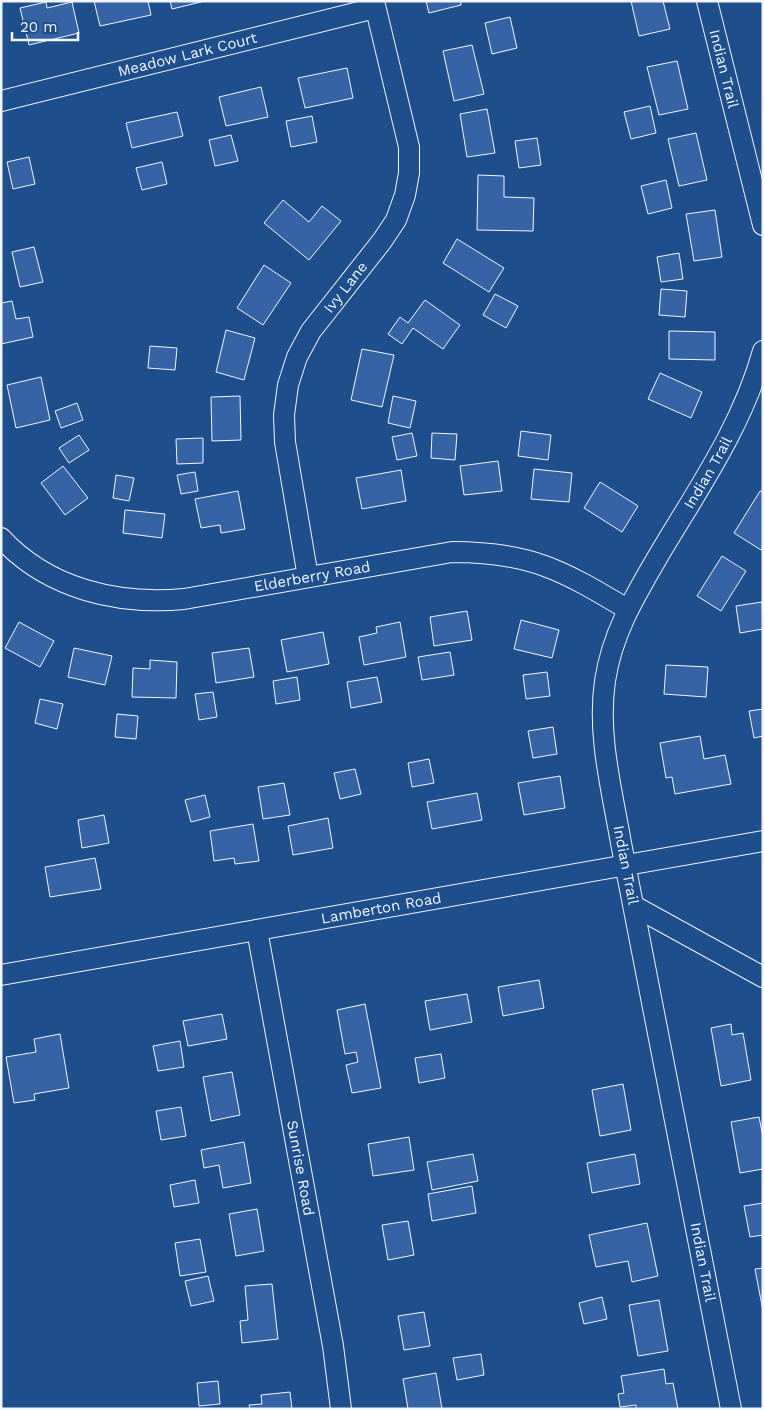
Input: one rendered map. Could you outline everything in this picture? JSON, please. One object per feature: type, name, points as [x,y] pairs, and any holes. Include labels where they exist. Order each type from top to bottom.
[{"type":"street","name":"Indian Trail","points":[[707,1],[763,225]]},
{"type":"street","name":"Meadow Lark Court","points":[[1,101],[374,4]]},
{"type":"street","name":"Ivy Lane","points":[[308,576],[285,442],[284,415],[288,385],[297,357],[311,331],[382,241],[396,220],[405,195],[409,173],[409,147],[374,4]]},
{"type":"street","name":"Indian Trail","points":[[731,1409],[626,865],[606,756],[602,718],[605,681],[613,644],[627,609],[737,424],[753,385],[763,351]]},
{"type":"street","name":"Elderberry Road","points":[[1,538],[19,555],[49,575],[84,591],[116,599],[154,602],[452,552],[487,552],[518,556],[551,567],[582,582],[627,609]]},
{"type":"street","name":"Lamberton Road","points":[[1,975],[763,841]]},
{"type":"street","points":[[634,906],[763,977]]},
{"type":"street","name":"Sunrise Road","points":[[257,930],[333,1346],[341,1409]]},
{"type":"building","points":[[94,1],[148,1],[151,15],[100,26]]},
{"type":"building","points":[[170,1],[205,1],[172,9]]},
{"type":"building","points":[[426,1],[461,1],[461,5],[429,13]]},
{"type":"building","points":[[631,1],[663,1],[670,29],[639,36]]},
{"type":"building","points":[[46,2],[47,8],[72,2],[79,33],[29,45],[20,8]]},
{"type":"building","points":[[510,17],[517,48],[492,54],[485,23]]},
{"type":"building","points":[[472,45],[484,94],[454,101],[443,51]]},
{"type":"building","points":[[677,61],[688,109],[659,115],[647,67]]},
{"type":"building","points":[[347,68],[353,98],[305,108],[298,78]]},
{"type":"building","points":[[261,87],[268,117],[226,126],[219,97]]},
{"type":"building","points":[[650,106],[656,133],[631,139],[624,112]]},
{"type":"building","points":[[487,109],[495,153],[467,157],[460,114]]},
{"type":"building","points":[[177,112],[183,136],[132,148],[126,123]]},
{"type":"building","points":[[312,116],[317,142],[291,147],[286,121]]},
{"type":"building","points":[[696,133],[707,180],[679,186],[668,139]]},
{"type":"building","points":[[231,135],[238,161],[215,166],[209,140]]},
{"type":"building","points":[[537,138],[541,165],[519,168],[515,141]]},
{"type":"building","points":[[29,157],[35,184],[13,189],[7,162]]},
{"type":"building","points":[[162,162],[167,184],[142,190],[136,168]]},
{"type":"building","points":[[478,175],[504,176],[504,197],[534,198],[533,231],[477,230]]},
{"type":"building","points":[[666,180],[672,208],[648,214],[641,186]]},
{"type":"building","points":[[283,200],[309,222],[322,206],[341,221],[309,260],[264,223]]},
{"type":"building","points":[[715,210],[722,257],[694,261],[686,214]]},
{"type":"building","points":[[457,239],[504,268],[489,292],[443,263]]},
{"type":"building","points":[[34,247],[43,282],[20,287],[12,252]]},
{"type":"building","points":[[679,253],[683,279],[661,282],[657,257]]},
{"type":"building","points":[[264,265],[291,283],[263,325],[237,308]]},
{"type":"building","points":[[661,289],[687,291],[685,317],[659,315]]},
{"type":"building","points":[[495,294],[518,306],[506,328],[483,315]]},
{"type":"building","points":[[425,300],[460,325],[443,349],[413,328],[402,344],[388,334],[400,317],[408,323]]},
{"type":"building","points":[[12,301],[16,319],[29,317],[33,337],[1,344],[1,303]]},
{"type":"building","points":[[226,330],[255,338],[244,380],[216,372]]},
{"type":"building","points":[[669,331],[715,332],[715,360],[669,359]]},
{"type":"building","points":[[150,346],[177,348],[175,370],[148,368]]},
{"type":"building","points":[[362,349],[394,355],[382,407],[351,400]]},
{"type":"building","points":[[660,373],[702,392],[691,418],[648,399]]},
{"type":"building","points":[[41,377],[50,420],[16,428],[7,385]]},
{"type":"building","points":[[240,396],[241,440],[212,441],[211,397]]},
{"type":"building","points":[[393,396],[416,401],[410,428],[388,423]]},
{"type":"building","points":[[77,403],[83,420],[61,428],[55,411]]},
{"type":"building","points":[[521,431],[551,435],[548,460],[518,456]]},
{"type":"building","points":[[412,433],[417,456],[397,460],[392,437]]},
{"type":"building","points":[[432,433],[457,434],[455,460],[431,458]]},
{"type":"building","points":[[79,435],[89,450],[69,463],[59,448]]},
{"type":"building","points":[[203,438],[203,463],[177,464],[176,439]]},
{"type":"building","points":[[498,461],[502,491],[464,495],[460,466]]},
{"type":"building","points":[[63,466],[88,498],[65,515],[41,483]]},
{"type":"building","points":[[534,469],[572,473],[569,502],[531,499]]},
{"type":"building","points":[[401,470],[406,501],[362,509],[356,478]]},
{"type":"building","points":[[195,472],[198,491],[181,494],[177,475]]},
{"type":"building","points":[[116,475],[134,478],[129,501],[113,498]]},
{"type":"building","points":[[600,482],[638,506],[622,532],[584,508]]},
{"type":"building","points":[[238,491],[245,529],[221,533],[220,525],[201,528],[195,499]]},
{"type":"building","points":[[760,491],[763,492],[763,547],[761,550],[734,533]]},
{"type":"building","points":[[125,510],[165,514],[162,538],[123,533]]},
{"type":"building","points":[[722,556],[746,571],[721,611],[697,596]]},
{"type":"building","points":[[762,602],[763,629],[740,633],[736,606]]},
{"type":"building","points":[[467,611],[472,640],[434,646],[430,617]]},
{"type":"building","points":[[521,620],[559,630],[552,658],[514,649]]},
{"type":"building","points":[[19,622],[54,641],[40,667],[5,648]]},
{"type":"building","points":[[400,622],[406,657],[364,665],[359,637],[377,633],[376,627]]},
{"type":"building","points":[[323,632],[329,664],[287,672],[281,640]]},
{"type":"building","points":[[74,648],[112,656],[105,685],[68,677]]},
{"type":"building","points":[[249,648],[254,677],[216,683],[212,653]]},
{"type":"building","points":[[450,652],[454,675],[422,680],[418,657]]},
{"type":"building","points":[[150,660],[177,662],[176,698],[132,697],[133,668],[150,669]]},
{"type":"building","points":[[666,665],[708,667],[706,697],[664,694]]},
{"type":"building","points":[[547,672],[550,696],[526,699],[523,675]]},
{"type":"building","points":[[297,677],[300,700],[276,704],[273,681]]},
{"type":"building","points":[[377,677],[382,702],[351,708],[347,682]]},
{"type":"building","points":[[213,692],[217,717],[199,720],[195,694]]},
{"type":"building","points":[[40,699],[63,704],[57,729],[35,723]]},
{"type":"building","points":[[763,709],[763,736],[754,738],[749,711]]},
{"type":"building","points":[[117,714],[138,716],[136,739],[115,737]]},
{"type":"building","points":[[553,727],[557,754],[533,758],[528,731]]},
{"type":"building","points":[[700,736],[704,759],[725,755],[731,784],[675,794],[672,777],[666,778],[660,743]]},
{"type":"building","points":[[429,759],[434,783],[412,787],[408,763]]},
{"type":"building","points":[[355,769],[361,794],[340,799],[334,773]]},
{"type":"building","points":[[560,776],[565,808],[524,815],[518,783]]},
{"type":"building","points":[[284,783],[290,815],[263,819],[258,787]]},
{"type":"building","points":[[477,793],[482,820],[432,829],[427,802]]},
{"type":"building","points":[[205,795],[210,817],[191,822],[185,800]]},
{"type":"building","points":[[104,815],[109,843],[82,848],[78,820]]},
{"type":"building","points":[[328,818],[333,848],[293,855],[288,826]]},
{"type":"building","points":[[253,824],[259,861],[235,864],[234,858],[214,861],[210,831]]},
{"type":"building","points":[[95,858],[101,889],[50,897],[45,867]]},
{"type":"building","points":[[539,980],[544,1008],[503,1016],[498,987]]},
{"type":"building","points":[[467,994],[472,1022],[430,1030],[425,1001]]},
{"type":"building","points":[[365,1004],[381,1088],[352,1093],[346,1065],[358,1062],[356,1052],[345,1054],[337,1010]]},
{"type":"building","points":[[222,1014],[227,1039],[188,1046],[183,1021]]},
{"type":"building","points":[[731,1024],[732,1035],[743,1033],[751,1080],[721,1086],[711,1028]]},
{"type":"building","points":[[60,1034],[69,1088],[34,1094],[35,1100],[14,1103],[6,1057],[36,1052],[34,1039]]},
{"type":"building","points":[[180,1041],[184,1067],[158,1071],[153,1046]]},
{"type":"building","points":[[441,1054],[445,1078],[419,1083],[415,1058]]},
{"type":"building","points":[[232,1072],[240,1115],[211,1121],[203,1077]]},
{"type":"building","points":[[623,1084],[631,1130],[600,1136],[592,1090]]},
{"type":"building","points":[[181,1107],[186,1136],[161,1140],[156,1111]]},
{"type":"building","points":[[759,1117],[763,1137],[763,1169],[740,1173],[731,1122]]},
{"type":"building","points":[[409,1137],[414,1170],[373,1176],[368,1144]]},
{"type":"building","points":[[244,1142],[251,1183],[223,1188],[219,1165],[204,1168],[201,1150]]},
{"type":"building","points":[[473,1154],[478,1181],[432,1190],[427,1162]]},
{"type":"building","points":[[635,1154],[640,1184],[592,1193],[587,1163]]},
{"type":"building","points":[[195,1180],[199,1203],[174,1207],[170,1185]]},
{"type":"building","points":[[472,1186],[476,1213],[432,1221],[428,1194]]},
{"type":"building","points":[[763,1203],[763,1235],[750,1237],[744,1206]]},
{"type":"building","points":[[257,1209],[264,1251],[236,1256],[229,1214]]},
{"type":"building","points":[[408,1221],[414,1255],[388,1260],[382,1225]]},
{"type":"building","points":[[647,1223],[658,1276],[632,1282],[628,1261],[596,1267],[589,1235]]},
{"type":"building","points":[[200,1239],[206,1272],[180,1276],[175,1243]]},
{"type":"building","points":[[763,1268],[763,1311],[755,1269]]},
{"type":"building","points":[[208,1276],[214,1301],[191,1306],[185,1281]]},
{"type":"building","points":[[272,1284],[278,1339],[242,1343],[240,1321],[248,1320],[245,1286]]},
{"type":"building","points":[[602,1297],[607,1319],[584,1324],[579,1303]]},
{"type":"building","points":[[659,1300],[668,1351],[638,1356],[629,1305]]},
{"type":"building","points":[[424,1312],[430,1346],[404,1350],[398,1316]]},
{"type":"building","points":[[481,1354],[484,1375],[457,1380],[453,1358]]},
{"type":"building","points":[[664,1369],[666,1384],[673,1383],[678,1409],[636,1409],[636,1405],[620,1407],[618,1394],[624,1393],[621,1376]]},
{"type":"building","points":[[436,1373],[442,1409],[408,1409],[403,1379]]},
{"type":"building","points":[[218,1381],[220,1404],[199,1406],[197,1383]]},
{"type":"building","points":[[290,1392],[292,1409],[250,1409],[249,1405],[262,1404],[261,1395]]}]
